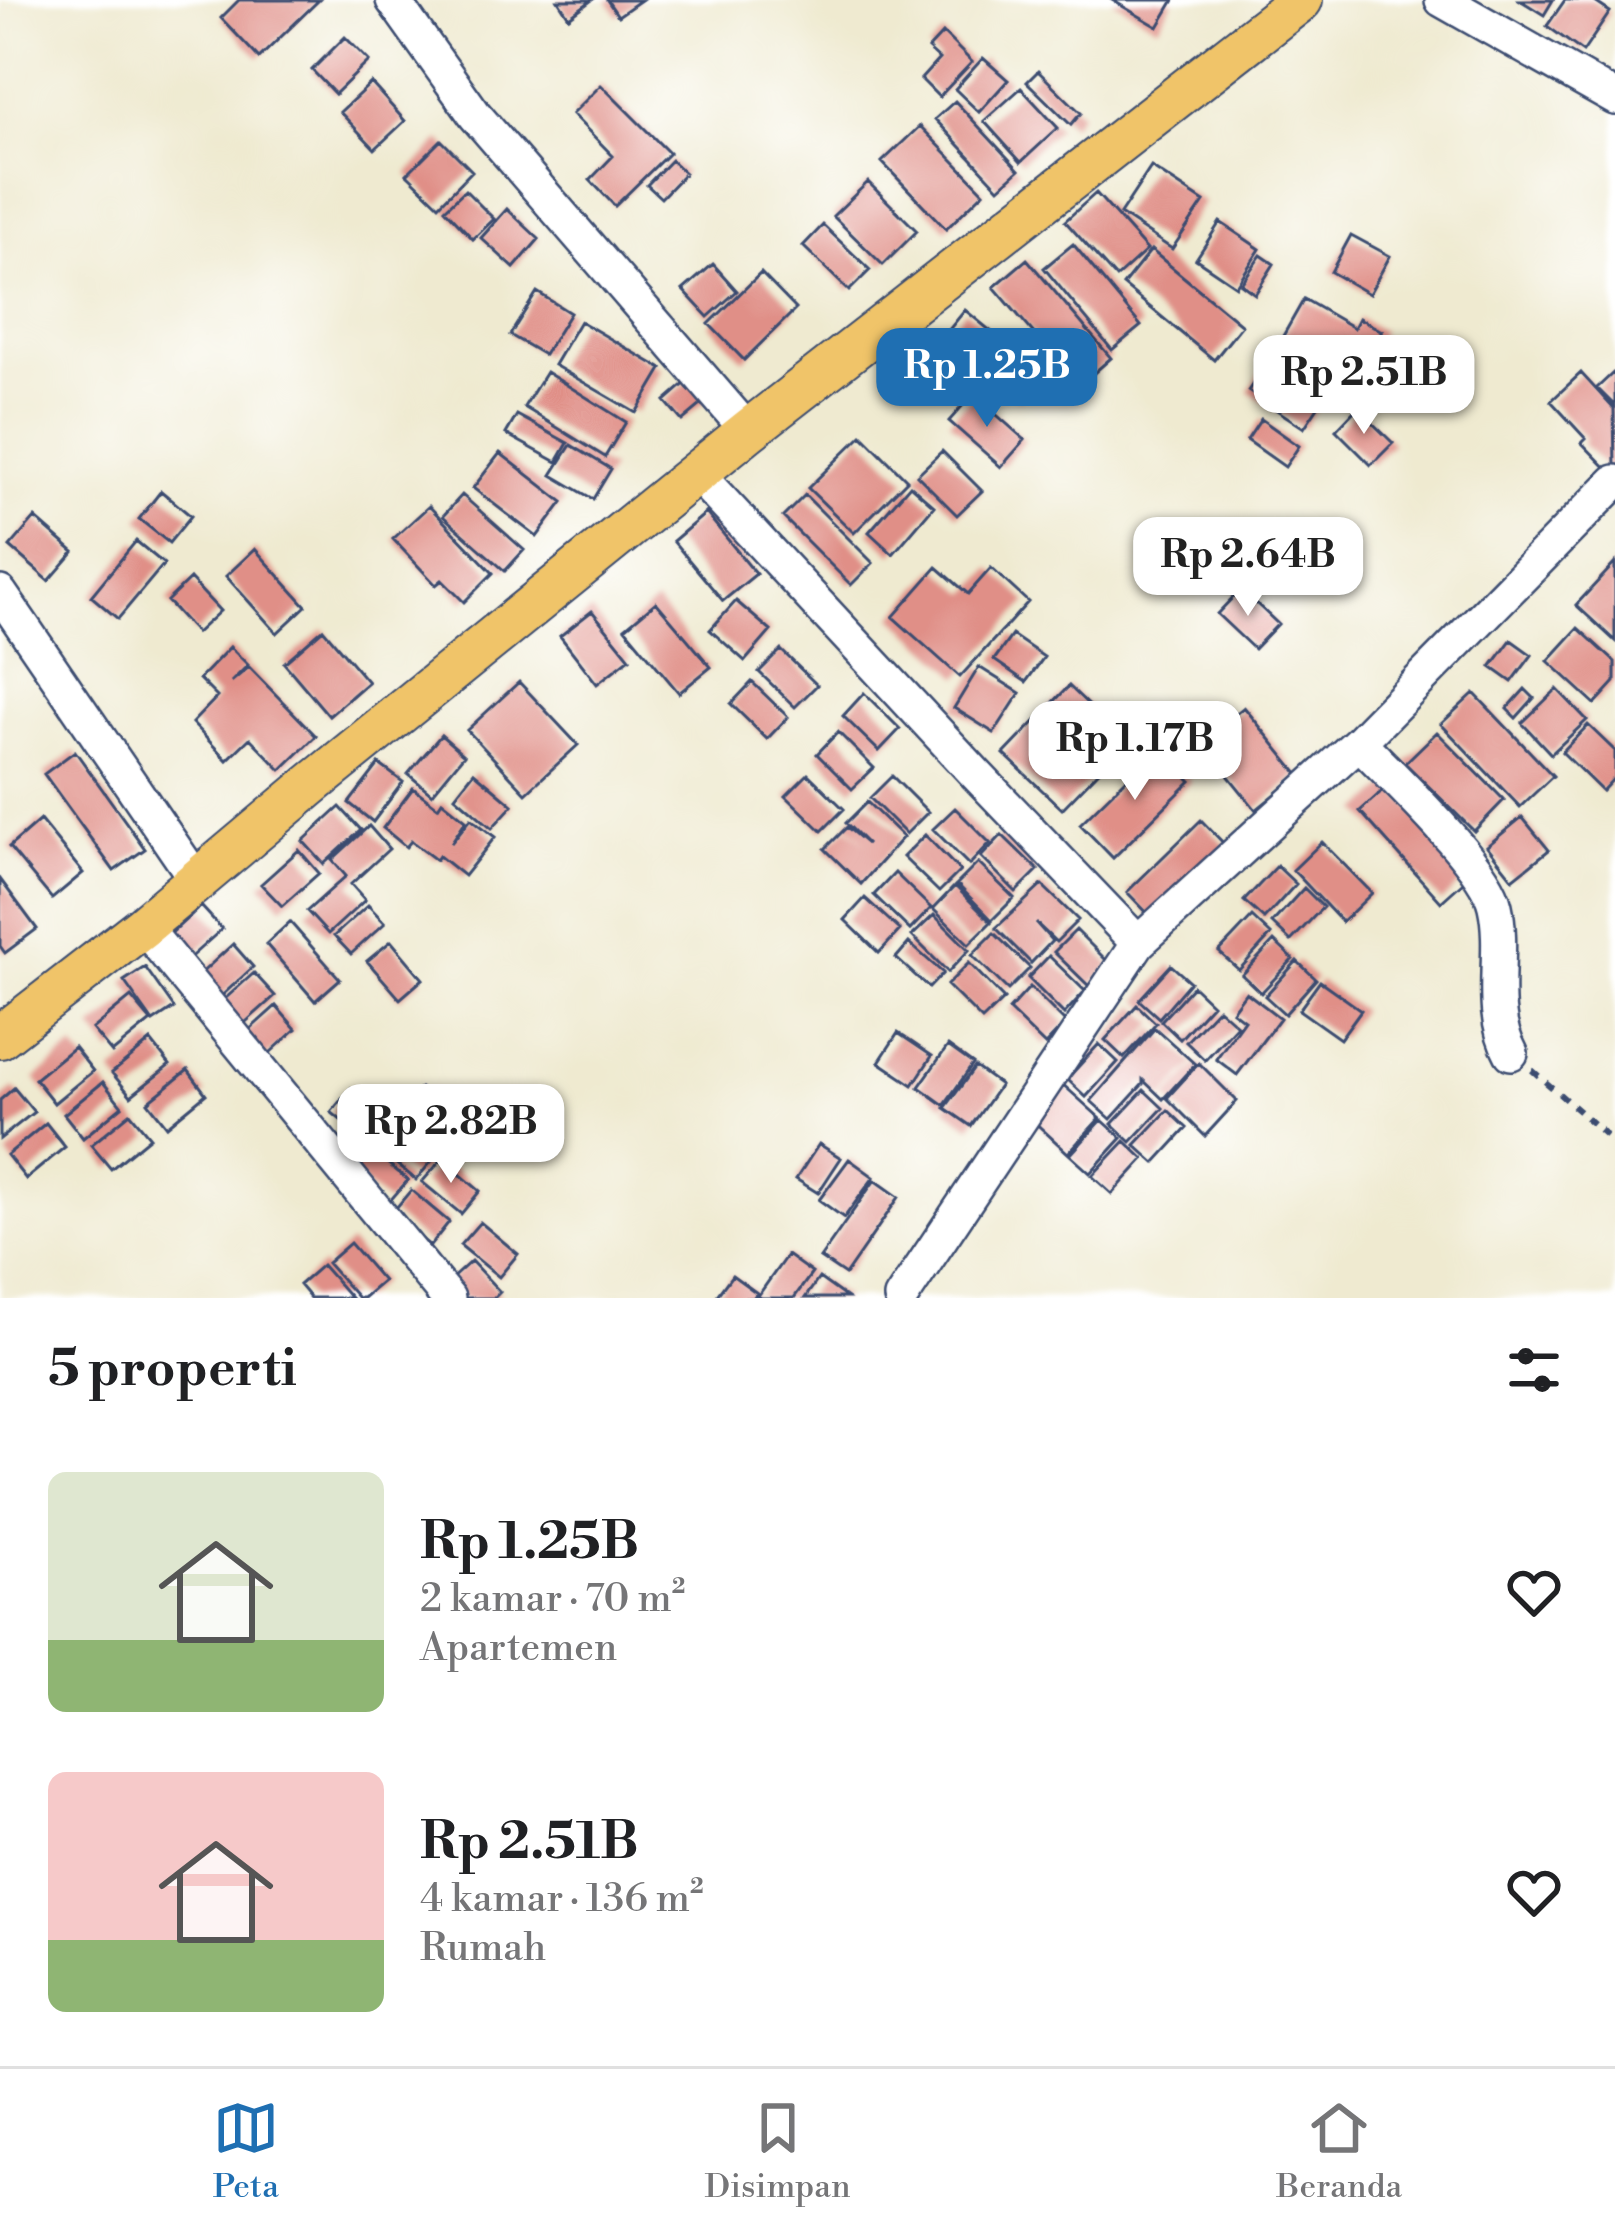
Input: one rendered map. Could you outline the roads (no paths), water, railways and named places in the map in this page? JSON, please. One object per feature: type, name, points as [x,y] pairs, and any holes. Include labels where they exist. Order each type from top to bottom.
[{"type":"main road","points":[[0,1037],[143,926],[748,431],[1301,0]]},
{"type":"street","points":[[393,0],[475,116],[748,431]]},
{"type":"street","points":[[1442,0],[1615,98]]},
{"type":"street","points":[[696,473],[1138,943]]},
{"type":"street","points":[[901,1298],[1138,943],[1359,742],[1615,482]]},
{"type":"street","points":[[0,593],[197,881]]},
{"type":"street","points":[[1359,742],[1476,867],[1495,903],[1500,960],[1497,999],[1501,1035],[1511,1053]]},
{"type":"street","points":[[143,926],[448,1298]]}]
